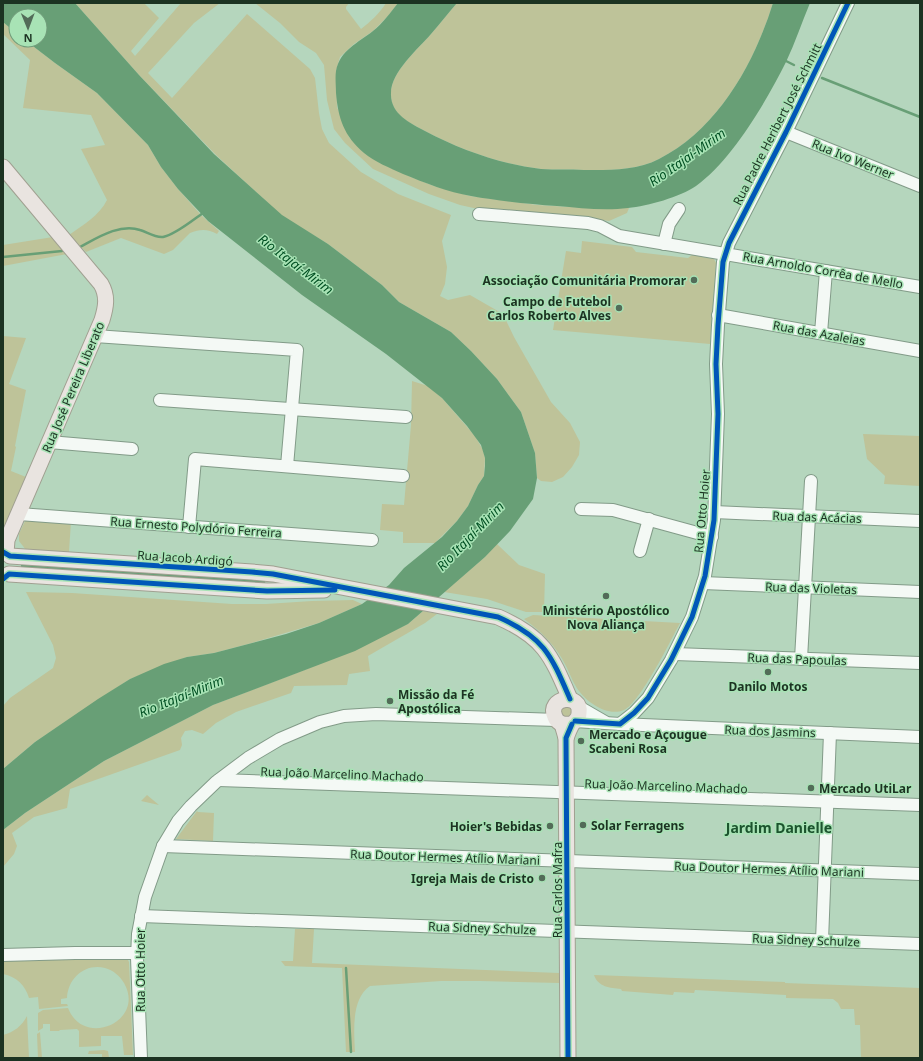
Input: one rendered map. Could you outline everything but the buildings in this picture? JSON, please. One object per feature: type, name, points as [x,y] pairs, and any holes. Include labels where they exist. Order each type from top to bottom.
[{"type":"main road","name":"Rua José Pereira Liberato","points":[[3,167],[97,280],[104,290],[106,298],[105,312],[49,442],[6,549]]},
{"type":"main road","points":[[6,549],[13,563],[12,571],[6,577]]},
{"type":"main road","name":"Rua Jacob Ardigó","points":[[6,549],[273,574],[498,617],[523,629],[543,647],[553,661],[558,673],[566,716]]},
{"type":"main road","name":"Rua Jacob Ardigó","points":[[6,577],[267,591],[363,591]]},
{"type":"main road","name":"Rua Carlos Mafra","points":[[566,716],[568,1058]]},
{"type":"street","name":"Rua Padre Heribert José Schmitt","points":[[725,254],[749,202],[786,132],[848,3]]},
{"type":"street","name":"Rua Ivo Werner","points":[[786,132],[920,186]]},
{"type":"street","points":[[664,244],[670,224],[679,209]]},
{"type":"street","name":"Rua Arnoldo Corrêa de Mello","points":[[479,214],[588,223],[600,226],[619,236],[920,287]]},
{"type":"street","name":"Rua Otto Hoier","points":[[141,1058],[138,934],[141,916],[152,876],[163,846],[182,816],[219,780],[259,750],[280,739],[320,722],[338,718],[376,714],[532,719],[566,716],[614,724],[634,713],[648,698],[675,654],[692,617],[703,584],[712,537],[718,414],[716,364],[718,316],[722,262],[725,254]]},
{"type":"street","points":[[821,333],[826,271]]},
{"type":"street","name":"Rua das Azaleias","points":[[718,316],[920,351]]},
{"type":"street","points":[[95,336],[297,350],[287,466]]},
{"type":"street","points":[[160,400],[406,417]]},
{"type":"street","points":[[49,442],[132,449]]},
{"type":"street","points":[[189,527],[195,459],[403,476]]},
{"type":"street","points":[[801,659],[811,481]]},
{"type":"street","points":[[582,509],[613,510],[712,537]]},
{"type":"street","name":"Rua das Acácias","points":[[714,512],[920,521]]},
{"type":"street","name":"Rua Ernesto Polydório Ferreira","points":[[19,514],[372,540]]},
{"type":"street","points":[[640,551],[649,519]]},
{"type":"street","name":"Rua das Violetas","points":[[703,584],[920,592]]},
{"type":"street","name":"Rua das Papoulas","points":[[675,654],[920,663]]},
{"type":"street","name":"Rua dos Jasmins","points":[[614,724],[920,737]]},
{"type":"street","points":[[822,941],[830,733]]},
{"type":"street","name":"Rua João Marcelino Machado","points":[[219,780],[920,806]]},
{"type":"street","name":"Rua Doutor Hermes Atílio Mariani","points":[[163,846],[920,874]]},
{"type":"street","name":"Rua Sidney Schulze","points":[[141,916],[920,944]]},
{"type":"street","points":[[3,955],[138,953]]},
{"type":"shaded area","points":[[75,3],[144,3],[159,18],[131,51],[135,56],[181,3],[220,3],[194,23],[148,73],[172,98],[247,14],[310,69],[315,78],[322,129],[329,143],[361,172],[398,194],[451,215],[442,241],[447,267],[445,284],[440,296],[448,300],[470,295],[503,314],[514,337],[551,402],[570,423],[580,442],[579,455],[572,467],[563,477],[552,482],[541,481],[537,478],[535,453],[521,412],[497,379],[471,351],[451,332],[399,302],[382,285],[328,244],[282,216],[216,155],[139,75]]},
{"type":"shaded area","points":[[255,3],[349,3],[346,9],[361,29],[375,17],[386,3],[398,3],[373,31],[354,44],[340,57],[336,71],[337,107],[349,137],[363,152],[380,163],[434,186],[470,196],[537,205],[629,208],[627,213],[609,221],[478,209],[460,205],[429,194],[373,169],[345,143],[334,129],[327,100],[324,65],[316,53],[299,42],[280,23]]},
{"type":"shaded area","points":[[457,3],[773,3],[765,26],[744,71],[731,93],[716,113],[699,131],[680,146],[650,163],[632,168],[593,170],[541,169],[496,160],[439,138],[407,121],[397,113],[392,101],[391,93],[395,77],[406,61]]},
{"type":"shaded area","points":[[3,22],[8,26],[8,39],[3,34]]},
{"type":"shaded area","points":[[18,48],[35,48],[97,93],[148,145],[161,167],[178,189],[201,215],[219,231],[217,234],[204,230],[190,233],[173,250],[164,254],[121,238],[86,252],[69,235],[100,211],[107,200],[81,149],[105,145],[91,115],[23,108],[30,60]]},
{"type":"shaded area","points":[[53,237],[67,254],[3,266],[3,245]]},
{"type":"shaded area","name":"Campo de Futebol Carlos Roberto Alves","points":[[582,241],[632,247],[636,252],[688,258],[692,255],[714,259],[716,263],[710,344],[553,330],[566,251],[581,253]]},
{"type":"shaded area","points":[[3,336],[26,338],[9,384],[26,390],[11,471],[26,477],[3,530]]},
{"type":"shaded area","points":[[412,381],[428,386],[442,398],[475,436],[483,450],[485,458],[484,476],[468,506],[457,521],[435,543],[403,543],[403,532],[380,530],[382,504],[404,505],[411,425]]},
{"type":"shaded area","points":[[863,434],[920,436],[920,486],[884,484],[885,476],[867,459]]},
{"type":"shaded area","points":[[26,519],[71,521],[69,552],[26,550],[19,541],[19,534]]},
{"type":"shaded area","points":[[497,544],[519,565],[545,574],[544,612],[526,612],[487,599],[444,592],[485,557]]},
{"type":"shaded area","points":[[26,592],[72,593],[232,604],[353,600],[362,604],[319,623],[214,653],[187,657],[130,679],[35,742],[3,769],[3,706],[10,698],[53,668],[56,658],[53,645]]},
{"type":"shaded area","points":[[423,611],[437,614],[425,623],[368,656],[370,671],[349,674],[347,685],[294,686],[291,693],[236,712],[216,723],[203,734],[192,730],[185,731],[181,738],[182,745],[180,750],[70,789],[67,808],[34,817],[12,833],[17,846],[14,854],[3,867],[3,830],[25,813],[104,761],[213,705],[307,669],[408,624]]},
{"type":"shaded area","points":[[533,615],[680,623],[655,670],[638,696],[631,705],[624,710],[611,712],[599,708],[583,696],[573,682],[566,666],[553,646],[543,634],[524,619]]},
{"type":"shaded area","points":[[571,706],[572,717],[561,717],[561,707]]},
{"type":"shaded area","points":[[147,795],[159,805],[141,801]]},
{"type":"shaded area","points":[[197,811],[214,813],[213,841],[176,839]]},
{"type":"shaded area","points":[[295,929],[314,929],[312,963],[559,973],[559,983],[441,981],[370,986],[364,992],[357,1007],[354,1025],[355,1052],[346,1052],[342,968],[285,966],[281,961],[293,961]]},
{"type":"shaded area","points":[[127,958],[129,962],[133,1055],[124,1055],[122,1036],[101,1036],[101,1046],[79,1047],[79,1031],[77,1029],[50,1031],[50,1024],[43,1024],[43,1028],[38,1031],[38,1013],[43,1010],[68,1008],[76,1020],[87,1027],[99,1028],[110,1025],[120,1018],[127,1009],[129,997],[124,983],[113,972],[105,968],[98,967],[84,970],[74,978],[68,991],[67,998],[61,999],[61,1004],[67,1004],[68,1006],[39,1009],[38,997],[29,998],[20,982],[8,975],[3,974],[3,961]]},
{"type":"shaded area","points":[[594,975],[920,988],[920,1058],[861,1058],[860,1025],[855,1025],[854,1009],[841,1009],[838,1003],[833,999],[786,998],[786,995],[695,990],[694,993],[674,992],[673,995],[622,991],[621,989],[601,984]]},
{"type":"shaded area","points":[[27,1016],[29,1058],[4,1058],[3,1035],[17,1028],[23,1023]]},
{"type":"shaded area","points":[[40,1032],[42,1058],[38,1058],[37,1034]]},
{"type":"shaded area","points":[[89,1051],[108,1051],[109,1058],[102,1058],[102,1054],[88,1054]]},
{"type":"water","name":"Rio Itajaí-Mirim","points":[[3,3],[75,3],[139,75],[214,154],[282,215],[328,244],[382,285],[399,302],[451,332],[471,351],[497,379],[521,412],[535,453],[537,478],[533,499],[510,531],[485,557],[408,624],[355,651],[213,705],[104,761],[25,813],[3,830],[3,769],[35,742],[130,679],[164,664],[187,657],[214,653],[286,634],[319,623],[362,604],[389,585],[404,568],[442,537],[457,521],[468,506],[484,476],[485,458],[481,445],[467,426],[442,398],[386,354],[302,295],[208,221],[178,189],[161,167],[148,145],[97,93],[35,48],[48,48],[48,8],[8,8],[8,26],[3,22]]},
{"type":"water","name":"Rio Itajaí-Mirim","points":[[398,3],[457,3],[406,61],[395,77],[392,85],[392,100],[397,112],[407,121],[439,138],[467,150],[511,164],[541,169],[613,170],[641,166],[659,159],[680,146],[699,131],[716,113],[731,93],[744,71],[765,26],[773,3],[810,3],[789,55],[769,95],[735,146],[709,175],[696,186],[673,197],[645,205],[610,209],[525,203],[492,199],[445,190],[383,165],[357,147],[343,126],[338,111],[336,71],[341,58],[346,52],[377,28]]},
{"type":"waterway","points":[[784,60],[794,65]]},
{"type":"waterway","points":[[822,78],[920,117]]},
{"type":"waterway","points":[[80,247],[109,232],[125,228],[140,230],[154,236],[168,236],[203,213]]},
{"type":"waterway","points":[[3,257],[62,251]]},
{"type":"waterway","points":[[22,566],[264,582]]},
{"type":"waterway","points":[[346,968],[351,1052]]},
{"type":"cycle path","points":[[575,721],[620,724],[634,713],[648,698],[671,660],[692,617],[705,576],[714,520],[718,414],[716,364],[723,262],[729,243],[786,132],[848,3]]},
{"type":"cycle path","points":[[3,552],[10,556],[273,574],[498,617],[514,624],[526,632],[544,649],[557,670],[570,699]]},
{"type":"cycle path","points":[[3,579],[9,574],[267,591],[335,590]]},
{"type":"cycle path","points":[[568,1058],[566,738],[572,724]]},
{"type":"place","name":"Associação Comunitária Promorar","points":[[694,280]]},
{"type":"place","name":"Campo de Futebol Carlos Roberto Alves","points":[[619,308]]},
{"type":"place","name":"Ministério Apostólico Nova Aliança","points":[[606,596]]},
{"type":"place","name":"Danilo Motos","points":[[768,672]]},
{"type":"place","name":"Missão da Fé Apostólica","points":[[390,701]]},
{"type":"place","name":"Mercado e Açougue Scabeni Rosa","points":[[581,741]]},
{"type":"place","name":"Mercado UtiLar","points":[[811,788]]},
{"type":"place","name":"Solar Ferragens","points":[[583,825]]},
{"type":"place","name":"Hoier's Bebidas","points":[[550,826]]},
{"type":"place","name":"Igreja Mais de Cristo","points":[[542,878]]},
{"type":"district","name":"Jardim Danielle","points":[[779,827]]}]
